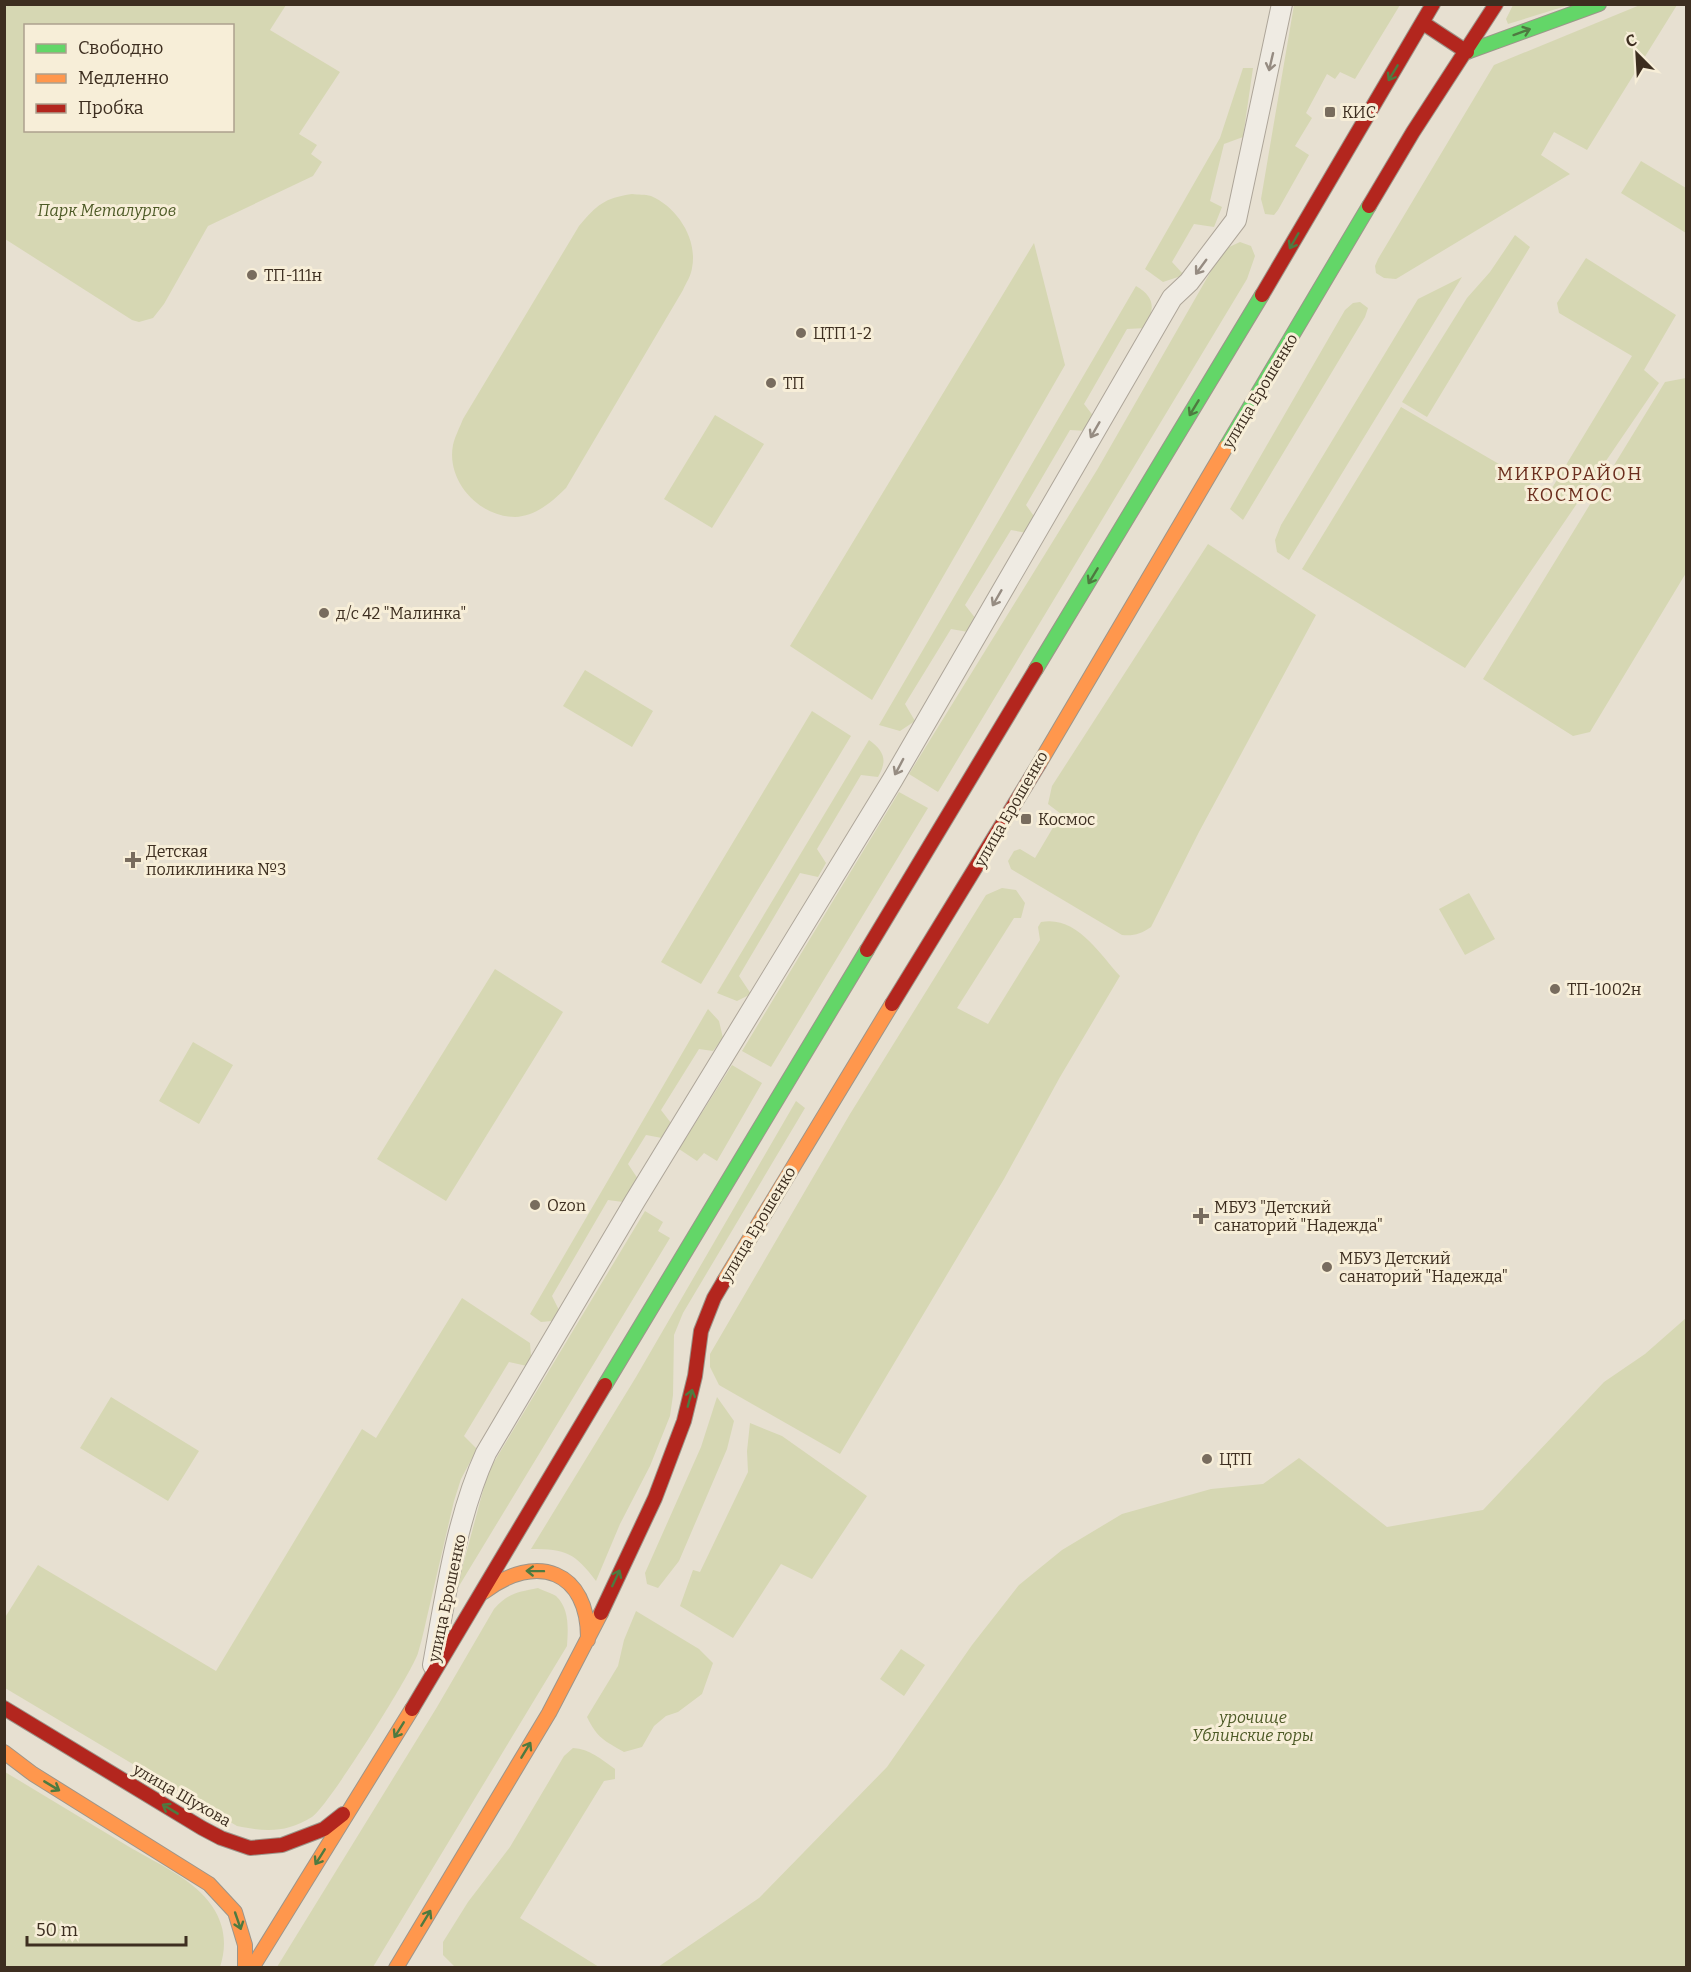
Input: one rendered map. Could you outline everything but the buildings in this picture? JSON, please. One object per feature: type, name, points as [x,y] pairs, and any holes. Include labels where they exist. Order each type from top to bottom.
[{"type":"main road","name":"улица Ерошенко","points":[[252,1968],[482,1594],[1433,4]]},
{"type":"main road","name":"улица Ерошенко","points":[[396,1968],[549,1713],[588,1640],[655,1498],[684,1421],[695,1376],[701,1330],[714,1298],[838,1091],[978,866],[1413,132],[1496,4]]},
{"type":"main road","points":[[1423,23],[1467,52],[1599,4]]},
{"type":"main road","name":"улица Ерошенко","points":[[482,1594],[506,1576],[528,1569],[554,1572],[568,1583],[581,1599],[588,1618],[588,1640]]},
{"type":"main road","name":"улица Шухова","points":[[4,1708],[202,1828],[221,1838],[250,1848],[282,1845],[324,1829],[351,1807]]},
{"type":"main road","points":[[4,1752],[33,1774],[209,1884],[235,1912],[245,1945],[245,1968]]},
{"type":"street","name":"улица Ерошенко","points":[[430,1680],[450,1573],[472,1483],[486,1453],[635,1201],[893,779],[1172,298],[1189,282],[1236,220],[1282,4]]},
{"type":"green space","name":"Парк Металургов","points":[[8,4],[286,5],[270,30],[340,72],[299,134],[317,145],[311,154],[322,162],[313,176],[208,226],[164,304],[153,318],[139,322],[132,320],[5,239],[4,10]]},
{"type":"green space","points":[[1294,5],[1400,5],[1355,79],[1340,72],[1335,79],[1327,74],[1306,113],[1312,118],[1295,146],[1309,155],[1278,210],[1274,215],[1265,214],[1261,199]]},
{"type":"green space","points":[[1513,5],[1569,5],[1508,24],[1506,19]]},
{"type":"green space","points":[[1640,5],[1677,5],[1587,150],[1554,132],[1541,155],[1570,174],[1396,279],[1384,278],[1376,273],[1375,266],[1378,259],[1494,65]]},
{"type":"green space","points":[[1243,68],[1253,68],[1243,137],[1224,144],[1210,201],[1222,207],[1214,227],[1194,224],[1172,262],[1184,275],[1163,282],[1145,269],[1220,138]]},
{"type":"green space","points":[[1641,161],[1686,188],[1686,233],[1621,193]]},
{"type":"green space","points":[[632,194],[649,195],[660,201],[684,225],[692,246],[690,277],[566,488],[549,503],[530,514],[515,517],[489,511],[468,494],[460,484],[455,471],[452,458],[453,445],[463,419],[579,226],[608,200]]},
{"type":"green space","points":[[1515,235],[1530,247],[1427,417],[1402,402],[1467,298],[1490,272]]},
{"type":"green space","points":[[1240,242],[1251,246],[1255,256],[1247,279],[938,792],[909,774],[1097,470],[1219,257],[1227,248]]},
{"type":"green space","points":[[1034,243],[1065,365],[872,700],[790,646]]},
{"type":"green space","points":[[1586,258],[1676,315],[1644,370],[1659,383],[1465,668],[1302,569],[1401,407],[1549,493],[1632,356],[1559,313],[1557,303]]},
{"type":"green space","points":[[1462,277],[1289,560],[1277,552],[1275,540],[1281,525],[1418,299]]},
{"type":"green space","points":[[1136,286],[1147,295],[1152,304],[1146,328],[1127,329],[1084,404],[1095,418],[1087,431],[1070,430],[1026,505],[1036,519],[1027,533],[1011,530],[965,605],[976,619],[968,632],[951,629],[905,704],[915,721],[900,731],[879,725]]},
{"type":"green space","points":[[1360,302],[1368,308],[1365,317],[1243,520],[1230,509],[1345,310],[1353,303]]},
{"type":"green space","points":[[1686,378],[1686,573],[1590,732],[1573,736],[1483,679],[1665,382]]},
{"type":"green space","points":[[715,415],[764,444],[712,528],[664,499]]},
{"type":"green space","points":[[1208,544],[1316,615],[1199,832],[1151,927],[1137,934],[1122,935],[1011,869],[1008,861],[1014,851],[1020,849],[1035,858],[1061,814],[1048,804],[1052,786]]},
{"type":"green space","points":[[585,670],[653,711],[632,747],[563,706]]},
{"type":"green space","points":[[812,711],[851,736],[701,984],[661,962]]},
{"type":"green space","points":[[869,740],[883,756],[881,771],[878,777],[861,775],[817,849],[826,863],[818,877],[800,873],[739,976],[751,994],[737,1001],[717,993]]},
{"type":"green space","points":[[899,792],[928,808],[771,1067],[742,1051]]},
{"type":"green space","points":[[1002,888],[1016,890],[1025,903],[1021,918],[1014,918],[957,1008],[988,1024],[1040,940],[1038,927],[1041,922],[1054,921],[1076,930],[1095,947],[1120,976],[1060,1077],[1004,1179],[840,1454],[719,1385],[710,1367],[710,1354],[850,1114],[986,895]]},
{"type":"green space","points":[[1469,893],[1495,939],[1465,955],[1439,909]]},
{"type":"green space","points":[[495,969],[563,1012],[446,1201],[377,1159]]},
{"type":"green space","points":[[708,1009],[719,1021],[723,1038],[713,1051],[699,1049],[661,1110],[671,1123],[662,1138],[646,1135],[628,1164],[638,1179],[623,1202],[608,1200],[552,1296],[559,1310],[552,1321],[541,1322],[530,1314]]},
{"type":"green space","points":[[193,1042],[233,1065],[199,1124],[159,1101]]},
{"type":"green space","points":[[732,1065],[762,1083],[717,1161],[704,1153],[697,1161],[679,1149]]},
{"type":"green space","points":[[796,1101],[805,1108],[683,1313],[674,1335],[673,1395],[670,1416],[650,1466],[620,1524],[596,1581],[582,1564],[569,1554],[553,1550],[531,1549],[636,1377]]},
{"type":"green space","points":[[645,1211],[663,1222],[658,1231],[670,1238],[456,1591],[488,1472]]},
{"type":"green space","points":[[462,1298],[530,1343],[531,1356],[527,1366],[509,1362],[464,1436],[477,1449],[461,1479],[454,1501],[418,1653],[401,1686],[368,1739],[334,1790],[312,1817],[293,1826],[276,1830],[237,1826],[5,1688],[4,1619],[38,1565],[216,1671],[362,1429],[376,1438]]},
{"type":"green space","name":"урочище Ублинские горы","points":[[1686,1318],[1686,1967],[658,1967],[759,1898],[887,1767],[972,1645],[1019,1585],[1062,1550],[1122,1514],[1211,1489],[1263,1484],[1299,1458],[1387,1527],[1483,1510],[1604,1382],[1645,1354]]},
{"type":"green space","points":[[111,1397],[199,1451],[168,1501],[80,1448]]},
{"type":"green space","points":[[717,1397],[734,1421],[727,1449],[679,1561],[658,1588],[647,1584],[645,1573],[701,1447]]},
{"type":"green space","points":[[750,1423],[782,1436],[867,1496],[812,1579],[781,1564],[733,1638],[680,1606],[693,1570],[700,1572],[748,1472],[747,1451]]},
{"type":"green space","points":[[538,1588],[556,1596],[564,1607],[568,1633],[567,1646],[373,1967],[277,1967],[437,1707],[494,1609],[514,1594]]},
{"type":"green space","points":[[636,1611],[699,1649],[713,1663],[702,1694],[654,1726],[642,1747],[624,1752],[602,1738],[594,1730],[587,1717],[618,1666],[624,1640]]},
{"type":"green space","points":[[901,1649],[925,1665],[904,1696],[880,1679]]},
{"type":"green space","points":[[573,1748],[590,1752],[615,1769],[615,1779],[604,1781],[520,1918],[599,1967],[455,1967],[443,1955],[443,1942],[468,1902],[510,1847],[564,1756]]},
{"type":"green space","points":[[5,1772],[175,1873],[196,1888],[212,1906],[220,1921],[224,1936],[224,1951],[220,1967],[5,1968]]},
{"type":"traffic: fast","points":[[1467,52],[1599,4]]},
{"type":"traffic: fast","points":[[1226,447],[1369,206]]},
{"type":"traffic: fast","points":[[1036,669],[1262,295]]},
{"type":"traffic: fast","points":[[605,1385],[867,950]]},
{"type":"traffic: slow","points":[[1039,764],[1226,447]]},
{"type":"traffic: slow","points":[[724,1281],[892,1004]]},
{"type":"traffic: slow","points":[[484,1592],[503,1580],[522,1573],[540,1571],[556,1575],[569,1584],[579,1597],[586,1616],[588,1640]]},
{"type":"traffic: slow","points":[[396,1968],[549,1713],[601,1613]]},
{"type":"traffic: slow","points":[[252,1968],[412,1709]]},
{"type":"traffic: slow","points":[[4,1752],[33,1774],[209,1884],[235,1912],[245,1945],[245,1968]]},
{"type":"traffic: jam","points":[[1262,295],[1433,4]]},
{"type":"traffic: jam","points":[[1369,206],[1413,132],[1496,4]]},
{"type":"traffic: jam","points":[[1423,23],[1467,52]]},
{"type":"traffic: jam","points":[[867,950],[1036,669]]},
{"type":"traffic: jam","points":[[892,1004],[1039,764]]},
{"type":"traffic: jam","points":[[601,1613],[655,1498],[684,1421],[695,1376],[701,1331],[714,1298],[724,1281]]},
{"type":"traffic: jam","points":[[412,1709],[605,1385]]},
{"type":"traffic: jam","points":[[4,1708],[202,1828],[221,1838],[250,1848],[282,1845],[324,1829],[343,1814]]},
{"type":"place","name":"КИС","points":[[1330,112]]},
{"type":"place","name":"ТП-111н","points":[[252,275]]},
{"type":"place","name":"ЦТП 1-2","points":[[801,333]]},
{"type":"place","name":"ТП","points":[[771,383]]},
{"type":"place","name":"д/с 42 \"Малинка\"","points":[[324,613]]},
{"type":"place","name":"Космос","points":[[1026,819]]},
{"type":"place","name":"Детская поликлиника №3","points":[[133,860]]},
{"type":"place","name":"ТП-1002н","points":[[1555,989]]},
{"type":"place","name":"Ozon","points":[[535,1205]]},
{"type":"place","name":"МБУЗ \"Детский санаторий \"Надежда\"","points":[[1201,1216]]},
{"type":"place","name":"МБУЗ Детский санаторий \"Надежда\"","points":[[1327,1267]]},
{"type":"place","name":"ЦТП","points":[[1207,1459]]},
{"type":"district","name":"МИКРОРАЙОН КОСМОС","points":[[1570,484]]}]
